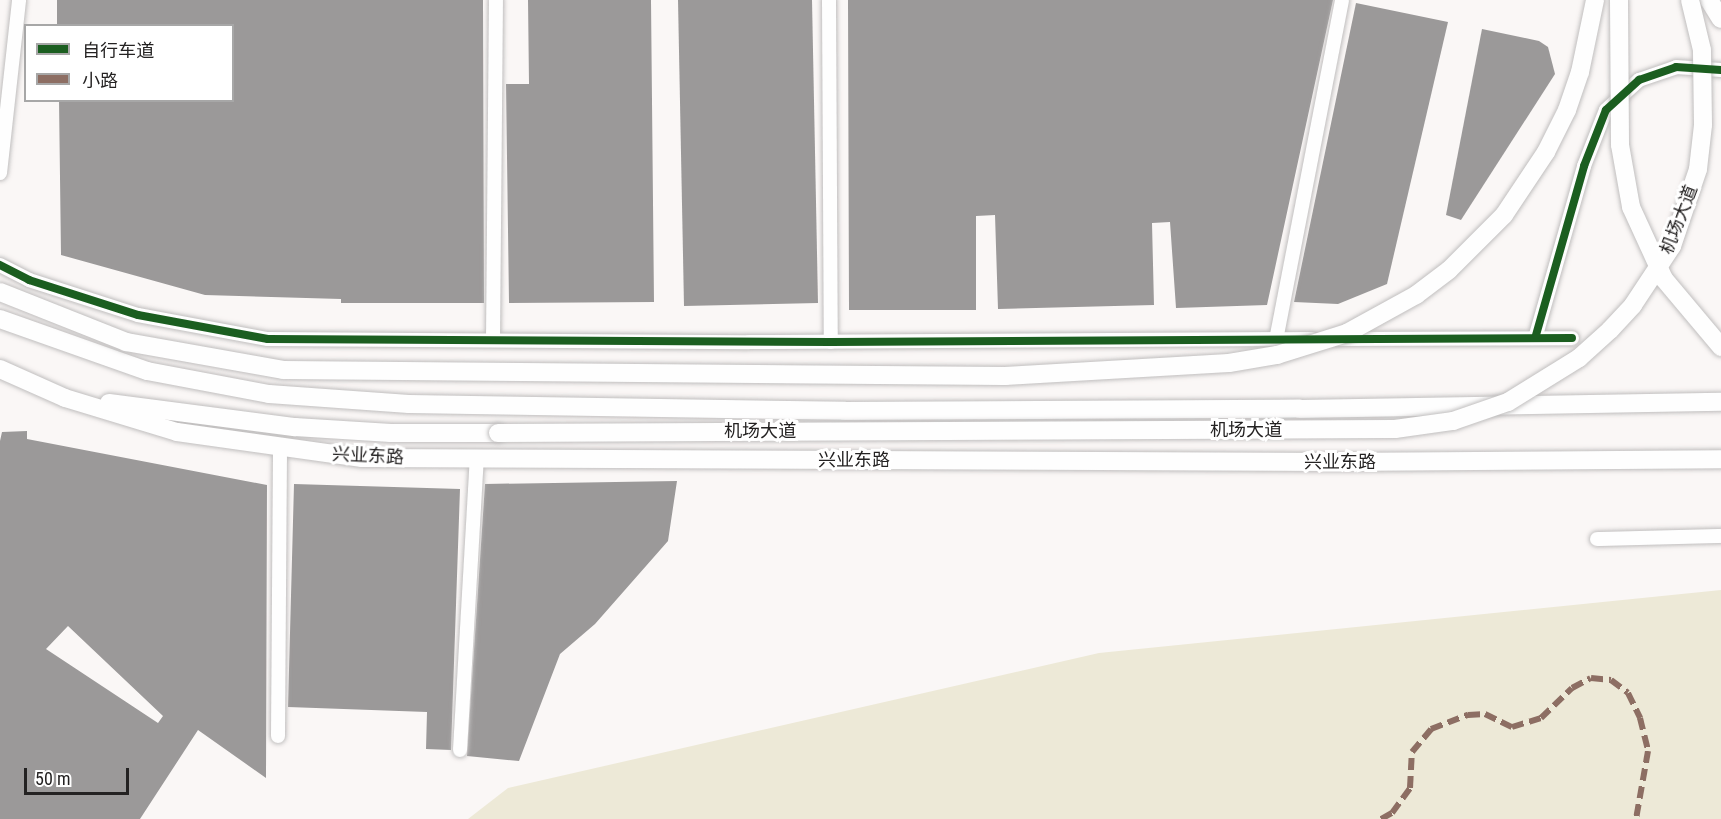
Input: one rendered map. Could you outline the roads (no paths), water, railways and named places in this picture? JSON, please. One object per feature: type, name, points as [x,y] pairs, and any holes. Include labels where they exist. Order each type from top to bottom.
[{"type":"main road","points":[[0,291],[126,342],[283,370],[1005,376],[1229,363],[1277,355],[1347,333],[1416,295],[1449,270],[1504,215],[1546,152],[1567,110],[1580,72],[1595,0]]},
{"type":"main road","points":[[1619,0],[1620,146],[1631,207],[1664,279],[1721,348]]},
{"type":"main road","name":"机场大道","points":[[65,398],[295,427],[391,433],[1395,429],[1453,421],[1508,402],[1579,358],[1633,305],[1672,246],[1698,169],[1703,125],[1702,50],[1690,0]]},
{"type":"main road","points":[[1709,0],[1721,19]]},
{"type":"main road","points":[[0,319],[147,371],[269,394],[409,404],[881,411],[1721,402]]},
{"type":"main road","name":"兴业东路","points":[[0,369],[65,398],[177,432],[362,458],[1322,462],[1721,459]]},
{"type":"street","points":[[0,173],[19,0]]},
{"type":"street","points":[[493,340],[496,0]]},
{"type":"street","points":[[829,0],[831,342]]},
{"type":"street","points":[[1276,340],[1342,0]]},
{"type":"street","points":[[1536,335],[1584,166],[1606,110],[1639,80],[1676,67],[1721,70]]},
{"type":"street","points":[[0,265],[29,280],[138,315],[268,339],[831,342],[1276,340],[1536,335],[1572,338]]},
{"type":"street","points":[[278,736],[280,447]]},
{"type":"street","points":[[460,750],[477,458]]},
{"type":"street","points":[[1597,539],[1721,536]]}]
